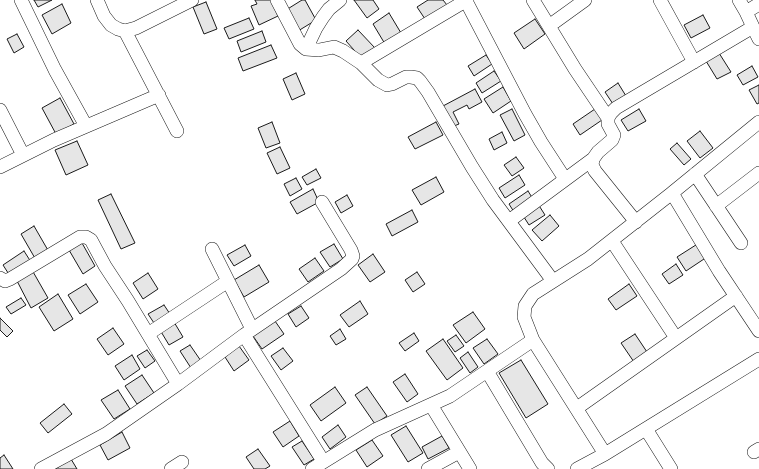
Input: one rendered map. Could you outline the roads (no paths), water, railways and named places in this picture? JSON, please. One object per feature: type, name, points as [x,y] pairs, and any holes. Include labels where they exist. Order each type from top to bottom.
[{"type":"street","points":[[21,0],[55,70],[86,126]]},
{"type":"street","points":[[97,0],[104,16],[111,24],[118,29],[125,31],[136,28],[192,0]]},
{"type":"street","points":[[277,0],[300,44],[306,49],[319,50],[334,48],[343,51],[362,63],[378,80],[386,84],[392,84],[406,77],[417,78],[420,81],[493,200],[554,281]]},
{"type":"street","points":[[306,49],[323,17],[329,9],[340,0]]},
{"type":"street","points":[[533,0],[575,69],[608,118]]},
{"type":"street","points":[[549,26],[585,0]]},
{"type":"street","points":[[660,0],[694,62]]},
{"type":"street","points":[[509,221],[593,159],[598,152],[612,140],[614,135],[608,124],[608,118],[610,113],[616,108],[694,62],[756,33],[739,0]]},
{"type":"street","points":[[362,63],[460,2],[541,142],[565,179]]},
{"type":"street","points":[[746,12],[759,4]]},
{"type":"street","points":[[125,31],[177,131]]},
{"type":"street","points":[[0,167],[86,126],[159,95]]},
{"type":"street","points":[[0,110],[23,155]]},
{"type":"street","points":[[605,454],[533,340],[524,317],[525,306],[533,294],[588,259],[612,241],[759,122]]},
{"type":"street","points":[[593,159],[592,165],[596,171],[636,222]]},
{"type":"street","points":[[716,206],[759,172]]},
{"type":"street","points":[[695,174],[741,244]]},
{"type":"street","points":[[672,193],[759,331]]},
{"type":"street","points":[[41,469],[106,434],[178,384],[248,332],[341,269],[352,259],[351,250],[322,202]]},
{"type":"street","points":[[0,278],[4,281],[10,279],[80,238],[86,237],[91,240],[105,266],[178,384]]},
{"type":"street","points":[[612,241],[676,338]]},
{"type":"street","points":[[212,249],[228,281],[248,332],[323,461]]},
{"type":"street","points":[[148,334],[228,281]]},
{"type":"street","points":[[577,408],[736,296]]},
{"type":"street","points":[[312,469],[376,430],[450,396],[533,340]]},
{"type":"street","points":[[577,469],[605,454],[759,359]]},
{"type":"street","points":[[487,371],[542,463],[548,469]]},
{"type":"street","points":[[431,405],[470,469]]},
{"type":"street","points":[[646,429],[671,469]]},
{"type":"street","points":[[428,469],[459,452]]}]
